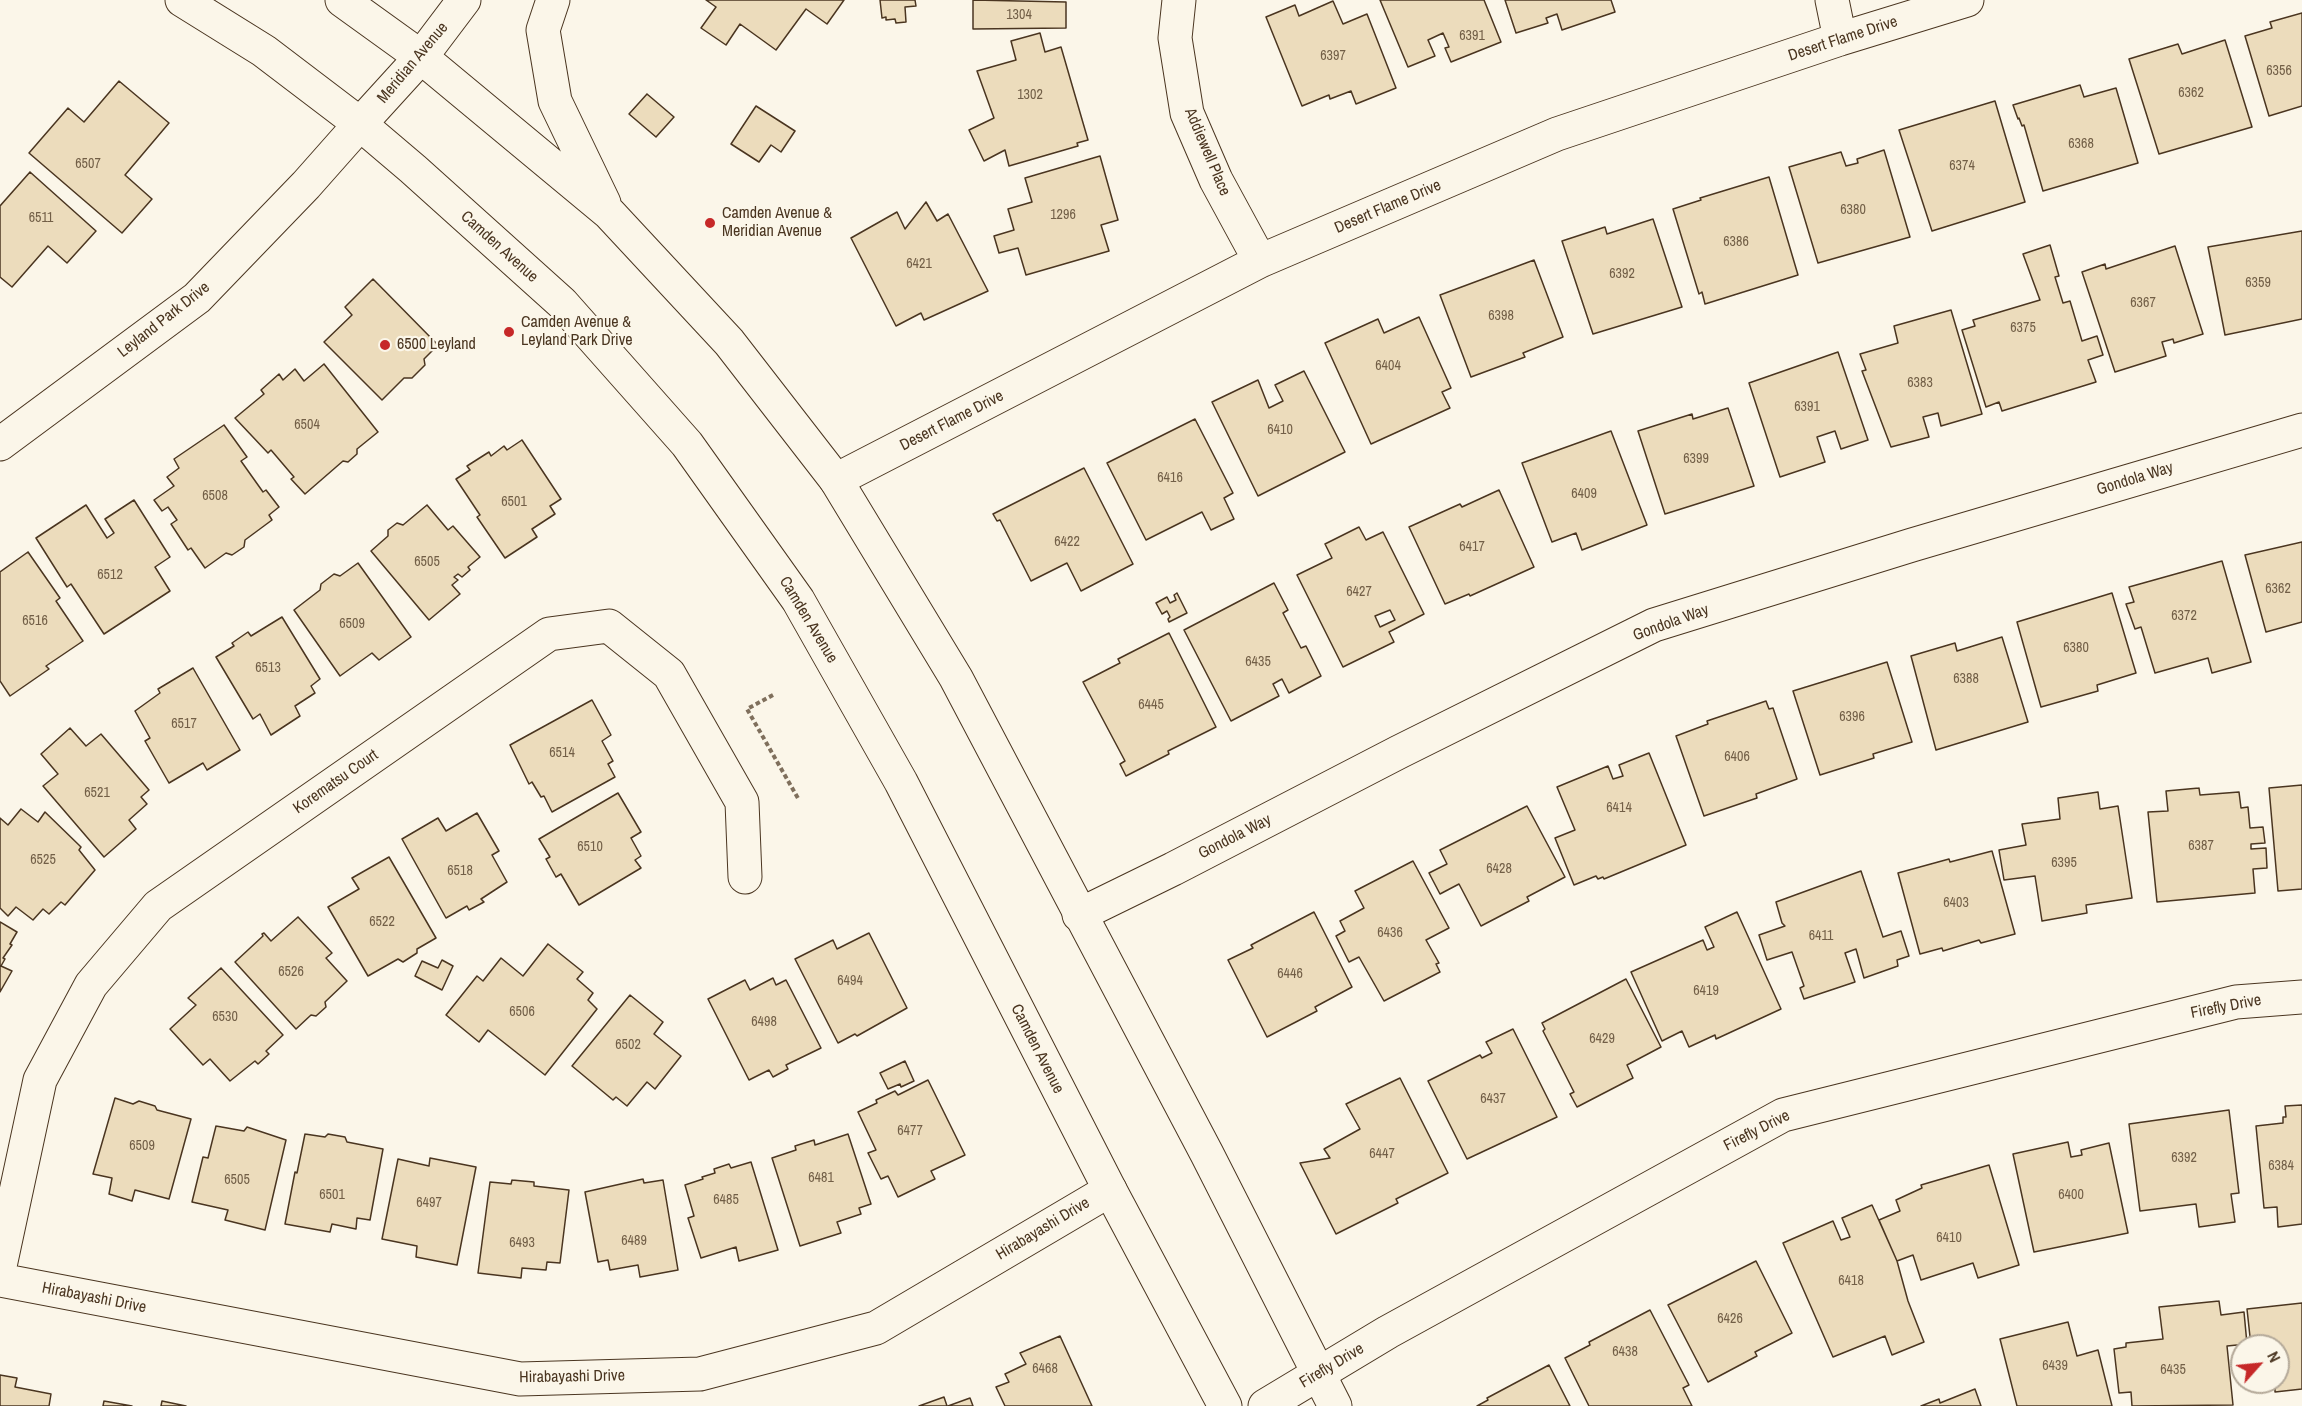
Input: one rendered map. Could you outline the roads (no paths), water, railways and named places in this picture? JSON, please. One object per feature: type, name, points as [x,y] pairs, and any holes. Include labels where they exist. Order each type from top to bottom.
[{"type":"street","name":"Camden Avenue","points":[[182,0],[264,51],[360,124],[413,169],[562,303],[687,444],[798,600],[901,782],[1110,1190],[1225,1406]]},
{"type":"street","points":[[342,0],[421,57],[609,213],[729,342],[836,480],[956,678],[1207,1154],[1335,1406]]},
{"type":"street","name":"Meridian Avenue","points":[[360,124],[421,57],[464,0]]},
{"type":"street","points":[[553,0],[543,30],[555,101],[609,213]]},
{"type":"street","name":"Addiewell Place","points":[[1179,0],[1175,38],[1188,113],[1216,180],[1260,261]]},
{"type":"street","points":[[1832,0],[1840,39]]},
{"type":"street","name":"Desert Flame Drive","points":[[836,480],[1260,261],[1557,134],[1840,39],[1967,0]]},
{"type":"street","name":"Leyland Park Drive","points":[[0,444],[197,298],[306,185],[360,124]]},
{"type":"street","name":"Gondola Way","points":[[1079,915],[1654,625],[2302,430]]},
{"type":"street","name":"Korematsu Court","points":[[0,1266],[40,1080],[92,985],[158,906],[549,634],[609,627],[669,674],[742,802],[746,877]]},
{"type":"street","name":"Firefly Drive","points":[[1265,1406],[1388,1332],[1783,1115],[2236,1002],[2302,996]]},
{"type":"street","name":"Hirabayashi Drive","points":[[0,1280],[520,1379],[700,1374],[876,1328],[1110,1190]]},
{"type":"place","name":"Camden Avenue & Meridian Avenue","points":[[710,223]]},
{"type":"place","name":"Camden Avenue & Leyland Park Drive","points":[[509,332]]},
{"type":"place","name":"6500 Leyland","points":[[385,345]]}]
